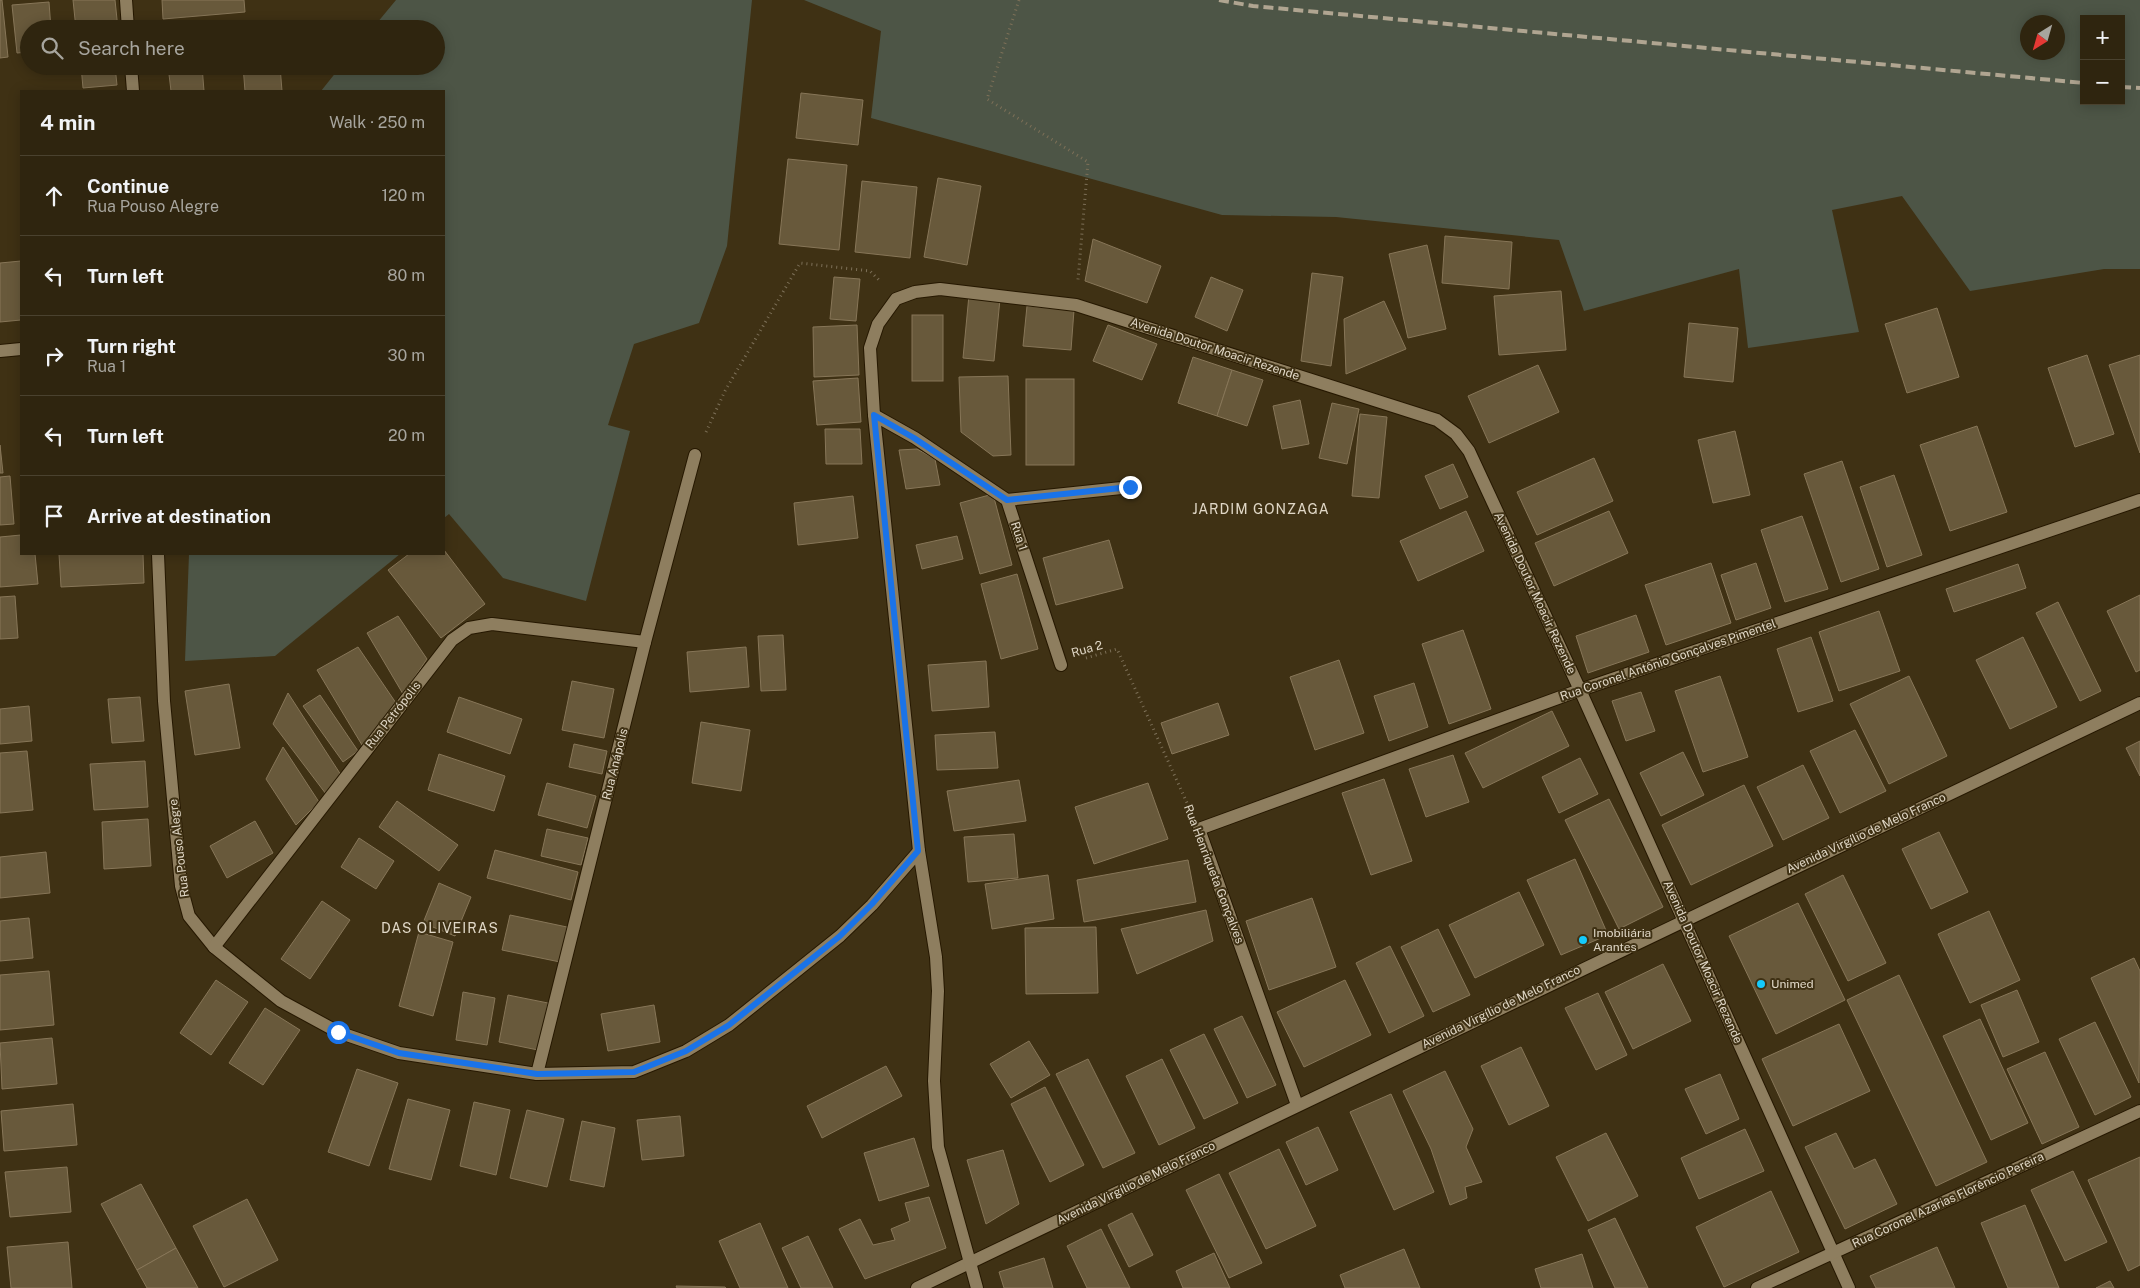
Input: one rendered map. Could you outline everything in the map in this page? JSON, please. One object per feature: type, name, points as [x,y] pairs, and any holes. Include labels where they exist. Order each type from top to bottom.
[{"type":"street","points":[[126,0],[127,20]]},
{"type":"street","points":[[132,75],[133,90]]},
{"type":"street","name":"Avenida Doutor Moacir Rezende","points":[[896,299],[915,292],[940,289],[1076,305],[1436,420],[1456,434],[1469,451],[1580,690],[1849,1288]]},
{"type":"street","points":[[896,299],[878,324],[870,348],[874,415],[918,851],[936,957],[938,991],[934,1081],[938,1147],[977,1288]]},
{"type":"street","points":[[0,351],[20,349]]},
{"type":"street","points":[[874,415],[914,438],[1007,500],[1130,487]]},
{"type":"street","name":"Rua Anápolis","points":[[537,1074],[645,642],[695,454]]},
{"type":"street","name":"Rua 1","points":[[1007,500],[1061,665]]},
{"type":"street","name":"Rua Coronel Antônio Gonçalves Pimentel","points":[[1199,829],[1580,690],[2140,500]]},
{"type":"street","name":"Rua Pouso Alegre","points":[[158,555],[164,701],[181,886],[189,916],[214,947],[281,1001],[338,1032],[399,1053],[537,1074],[634,1072],[686,1051],[729,1025],[840,936],[872,904],[918,851]]},
{"type":"street","name":"Rua Petrópolis","points":[[214,947],[452,640],[470,628],[492,624],[645,642]]},
{"type":"street","name":"Avenida Virgílio de Melo Franco","points":[[917,1288],[2140,703]]},
{"type":"street","name":"Rua Henriqueta Gonçalves","points":[[1199,829],[1297,1105]]},
{"type":"street","name":"Rua Coronel Azarias Florêncio Pereira","points":[[1757,1288],[2140,1111]]},
{"type":"path","points":[[1019,0],[987,99],[1088,162],[1076,305]]},
{"type":"path","points":[[695,454],[725,391],[800,263],[870,271],[896,299]]},
{"type":"path","name":"Rua 2","points":[[1061,665],[1117,649]]},
{"type":"path","name":"Rua Henriqueta Gonçalves","points":[[1117,649],[1199,829]]},
{"type":"green space","points":[[396,0],[752,0],[727,246],[699,323],[634,344],[608,425],[630,431],[586,601],[503,578],[449,514],[445,517],[445,90],[322,90],[334,75],[445,75],[445,20],[379,20]]},
{"type":"green space","points":[[804,0],[2140,0],[2140,269],[2104,269],[1970,291],[1902,196],[1832,210],[1859,332],[1748,348],[1739,269],[1584,311],[1559,240],[1336,217],[1222,215],[871,118],[881,31]]},
{"type":"green space","points":[[189,555],[399,555],[275,656],[185,661]]},
{"type":"building","points":[[0,0],[2,0],[8,57],[0,58]]},
{"type":"building","points":[[73,0],[115,0],[117,20],[75,20]]},
{"type":"building","points":[[162,0],[244,0],[245,12],[163,19]]},
{"type":"building","points":[[49,2],[50,20],[20,20],[20,53],[17,53],[12,5]]},
{"type":"building","points":[[82,75],[116,75],[117,85],[83,88]]},
{"type":"building","points":[[169,75],[203,75],[204,90],[171,90]]},
{"type":"building","points":[[244,75],[281,75],[282,90],[245,90]]},
{"type":"building","points":[[801,93],[863,100],[858,145],[796,138]]},
{"type":"building","points":[[788,159],[847,165],[839,250],[779,244]]},
{"type":"building","points":[[938,178],[981,186],[967,265],[924,257]]},
{"type":"building","points":[[862,181],[917,187],[910,258],[855,252]]},
{"type":"building","points":[[1445,236],[1512,242],[1509,289],[1442,283]]},
{"type":"building","points":[[1093,239],[1161,266],[1147,303],[1085,281]]},
{"type":"building","points":[[1427,245],[1446,329],[1408,338],[1389,254]]},
{"type":"building","points":[[20,261],[20,320],[0,322],[0,263]]},
{"type":"building","points":[[1312,273],[1343,277],[1331,366],[1301,361]]},
{"type":"building","points":[[834,277],[860,279],[856,321],[830,319]]},
{"type":"building","points":[[1211,277],[1243,290],[1227,331],[1195,317]]},
{"type":"building","points":[[1561,291],[1566,350],[1499,355],[1494,296]]},
{"type":"building","points":[[969,295],[1000,299],[994,361],[963,358]]},
{"type":"building","points":[[1384,301],[1406,349],[1346,374],[1344,319]]},
{"type":"building","points":[[1027,306],[1074,310],[1071,350],[1023,346]]},
{"type":"building","points":[[1937,308],[1959,377],[1907,393],[1885,324]]},
{"type":"building","points":[[912,315],[943,315],[943,381],[912,381]]},
{"type":"building","points":[[1689,323],[1738,328],[1733,382],[1684,377]]},
{"type":"building","points":[[857,325],[859,375],[814,377],[813,327]]},
{"type":"building","points":[[1108,325],[1157,344],[1142,380],[1093,361]]},
{"type":"building","points":[[2087,355],[2114,434],[2075,447],[2048,368]]},
{"type":"building","points":[[2140,355],[2140,453],[2109,365]]},
{"type":"building","points":[[1193,357],[1232,370],[1217,416],[1178,403]]},
{"type":"building","points":[[1538,365],[1559,412],[1489,443],[1468,396]]},
{"type":"building","points":[[1232,370],[1263,380],[1247,426],[1217,416]]},
{"type":"building","points":[[1008,376],[1011,455],[993,456],[961,432],[959,377]]},
{"type":"building","points":[[858,378],[861,422],[817,425],[813,381]]},
{"type":"building","points":[[1026,379],[1074,379],[1074,465],[1026,465]]},
{"type":"building","points":[[1300,400],[1309,444],[1282,449],[1273,406]]},
{"type":"building","points":[[1332,403],[1359,409],[1347,464],[1319,458]]},
{"type":"building","points":[[1360,414],[1387,417],[1379,498],[1352,496]]},
{"type":"building","points":[[1977,426],[2007,512],[1950,531],[1920,445]]},
{"type":"building","points":[[825,429],[860,429],[862,464],[826,464]]},
{"type":"building","points":[[1735,431],[1750,495],[1713,503],[1698,440]]},
{"type":"building","points":[[0,445],[3,473],[0,473]]},
{"type":"building","points":[[917,449],[935,459],[940,485],[906,489],[899,450]]},
{"type":"building","points":[[1594,458],[1613,501],[1537,535],[1517,492]]},
{"type":"building","points":[[1842,461],[1879,569],[1841,582],[1804,474]]},
{"type":"building","points":[[1453,464],[1468,497],[1440,509],[1425,476]]},
{"type":"building","points":[[1894,475],[1922,555],[1887,567],[1860,487]]},
{"type":"building","points":[[10,476],[14,524],[0,525],[0,477]]},
{"type":"building","points":[[993,494],[1012,565],[980,574],[960,503]]},
{"type":"building","points":[[853,496],[858,538],[798,545],[794,503]]},
{"type":"building","points":[[1466,511],[1484,551],[1418,581],[1400,541]]},
{"type":"building","points":[[1609,511],[1628,553],[1554,586],[1535,543]]},
{"type":"building","points":[[1802,516],[1828,589],[1785,602],[1761,530]]},
{"type":"building","points":[[20,535],[20,555],[35,555],[38,584],[0,587],[0,537]]},
{"type":"building","points":[[957,536],[963,559],[922,569],[916,545]]},
{"type":"building","points":[[1109,540],[1123,588],[1056,605],[1043,558]]},
{"type":"building","points":[[445,551],[485,604],[441,638],[388,570],[408,555],[445,555]]},
{"type":"building","points":[[59,555],[143,555],[144,583],[61,587]]},
{"type":"building","points":[[1711,563],[1731,623],[1666,645],[1645,585]]},
{"type":"building","points":[[1756,563],[1771,608],[1736,620],[1721,575]]},
{"type":"building","points":[[2018,564],[2026,588],[1954,612],[1946,589]]},
{"type":"building","points":[[1017,574],[1038,649],[1001,659],[981,584]]},
{"type":"building","points":[[2140,595],[2140,670],[2136,672],[2107,611]]},
{"type":"building","points":[[15,596],[18,638],[0,639],[0,597]]},
{"type":"building","points":[[2058,602],[2101,691],[2080,701],[2036,613]]},
{"type":"building","points":[[1879,611],[1900,671],[1839,691],[1819,632]]},
{"type":"building","points":[[1636,615],[1649,652],[1588,673],[1576,636]]},
{"type":"building","points":[[398,616],[427,659],[403,694],[367,633]]},
{"type":"building","points":[[1463,630],[1491,709],[1449,724],[1422,644]]},
{"type":"building","points":[[783,635],[786,690],[761,691],[758,636]]},
{"type":"building","points":[[1811,637],[1833,701],[1798,712],[1777,649]]},
{"type":"building","points":[[2023,637],[2057,707],[2010,729],[1976,660]]},
{"type":"building","points":[[358,647],[396,703],[365,750],[317,670]]},
{"type":"building","points":[[746,647],[749,687],[690,692],[687,652]]},
{"type":"building","points":[[1339,660],[1364,733],[1315,750],[1290,677]]},
{"type":"building","points":[[986,661],[989,707],[932,711],[928,665]]},
{"type":"building","points":[[1720,676],[1748,757],[1703,772],[1675,691]]},
{"type":"building","points":[[1909,676],[1947,756],[1889,784],[1850,704]]},
{"type":"building","points":[[572,681],[614,689],[604,738],[562,730]]},
{"type":"building","points":[[1414,683],[1428,727],[1389,741],[1374,696]]},
{"type":"building","points":[[229,684],[240,748],[195,755],[185,691]]},
{"type":"building","points":[[1641,692],[1655,731],[1626,741],[1612,701]]},
{"type":"building","points":[[288,693],[341,775],[326,794],[273,724]]},
{"type":"building","points":[[320,695],[358,751],[343,762],[303,706]]},
{"type":"building","points":[[140,697],[144,741],[112,743],[108,699]]},
{"type":"building","points":[[459,697],[522,719],[510,754],[447,732]]},
{"type":"building","points":[[1218,703],[1229,735],[1172,754],[1161,723]]},
{"type":"building","points":[[29,706],[32,741],[0,744],[0,709]]},
{"type":"building","points":[[1552,711],[1569,746],[1483,788],[1465,753]]},
{"type":"building","points":[[701,722],[750,730],[741,791],[692,783]]},
{"type":"building","points":[[1855,730],[1886,791],[1840,813],[1810,751]]},
{"type":"building","points":[[995,732],[998,768],[937,770],[935,735]]},
{"type":"building","points":[[2140,741],[2140,776],[2126,748]]},
{"type":"building","points":[[574,744],[607,751],[602,774],[569,767]]},
{"type":"building","points":[[283,747],[319,802],[296,825],[266,779]]},
{"type":"building","points":[[27,751],[33,810],[0,813],[0,753]]},
{"type":"building","points":[[1683,752],[1704,795],[1661,816],[1640,773]]},
{"type":"building","points":[[439,754],[505,776],[494,811],[428,790]]},
{"type":"building","points":[[1453,755],[1469,802],[1426,817],[1409,769]]},
{"type":"building","points":[[1580,758],[1598,794],[1559,813],[1542,777]]},
{"type":"building","points":[[145,761],[148,807],[94,810],[90,764]]},
{"type":"building","points":[[1803,765],[1829,818],[1783,840],[1757,787]]},
{"type":"building","points":[[1384,779],[1412,861],[1371,875],[1342,793]]},
{"type":"building","points":[[1019,780],[1026,821],[954,831],[947,791]]},
{"type":"building","points":[[547,783],[596,796],[587,828],[538,815]]},
{"type":"building","points":[[1148,783],[1168,839],[1094,864],[1075,807]]},
{"type":"building","points":[[1744,785],[1773,846],[1691,885],[1662,825]]},
{"type":"building","points":[[1609,799],[1663,907],[1619,929],[1565,820]]},
{"type":"building","points":[[397,801],[458,845],[439,871],[379,827]]},
{"type":"building","points":[[148,819],[151,866],[104,869],[102,822]]},
{"type":"building","points":[[255,821],[273,853],[227,878],[210,846]]},
{"type":"building","points":[[547,829],[588,838],[581,865],[541,856]]},
{"type":"building","points":[[1939,832],[1968,892],[1931,909],[1902,849]]},
{"type":"building","points":[[1014,834],[1018,878],[968,882],[964,837]]},
{"type":"building","points":[[359,838],[394,861],[376,889],[341,867]]},
{"type":"building","points":[[495,850],[578,872],[571,900],[487,878]]},
{"type":"building","points":[[46,852],[50,893],[0,898],[0,857]]},
{"type":"building","points":[[1575,859],[1608,935],[1561,955],[1527,880]]},
{"type":"building","points":[[1188,860],[1196,902],[1084,922],[1077,880]]},
{"type":"building","points":[[1048,875],[1054,919],[992,929],[985,884]]},
{"type":"building","points":[[1843,875],[1886,963],[1848,981],[1805,894]]},
{"type":"building","points":[[439,883],[471,897],[455,936],[423,923]]},
{"type":"building","points":[[1519,892],[1544,945],[1475,978],[1449,925]]},
{"type":"building","points":[[1312,898],[1336,967],[1269,990],[1246,921]]},
{"type":"building","points":[[322,901],[350,920],[310,979],[281,959]]},
{"type":"building","points":[[1798,903],[1845,1000],[1776,1034],[1729,936]]},
{"type":"building","points":[[1206,910],[1213,941],[1137,974],[1121,929]]},
{"type":"building","points":[[1989,911],[2020,980],[1970,1003],[1938,934]]},
{"type":"building","points":[[510,915],[567,927],[560,962],[502,950]]},
{"type":"building","points":[[29,918],[33,958],[0,961],[0,921]]},
{"type":"building","points":[[1096,927],[1098,993],[1026,994],[1025,928]]},
{"type":"building","points":[[1438,929],[1470,995],[1433,1012],[1401,947]]},
{"type":"building","points":[[419,932],[453,942],[433,1016],[399,1006]]},
{"type":"building","points":[[1390,946],[1424,1016],[1389,1033],[1356,963]]},
{"type":"building","points":[[2134,958],[2140,971],[2139,1083],[2091,978]]},
{"type":"building","points":[[1663,964],[1691,1021],[1633,1049],[1605,992]]},
{"type":"building","points":[[49,971],[54,1025],[0,1030],[0,975]]},
{"type":"building","points":[[1899,975],[1987,1162],[1936,1186],[1847,1000]]},
{"type":"building","points":[[216,980],[248,1002],[211,1055],[180,1033]]},
{"type":"building","points":[[1345,980],[1371,1035],[1304,1067],[1277,1012]]},
{"type":"building","points":[[2017,990],[2039,1042],[2003,1057],[1981,1005]]},
{"type":"building","points":[[463,992],[495,998],[487,1045],[456,1040]]},
{"type":"building","points":[[1598,993],[1627,1055],[1596,1070],[1565,1008]]},
{"type":"building","points":[[508,995],[548,1003],[538,1050],[499,1042]]},
{"type":"building","points":[[654,1005],[660,1042],[608,1051],[601,1014]]},
{"type":"building","points":[[265,1008],[300,1030],[263,1085],[229,1063]]},
{"type":"building","points":[[1242,1016],[1276,1085],[1247,1098],[1214,1029]]},
{"type":"building","points":[[1980,1019],[2028,1123],[1991,1140],[1943,1036]]},
{"type":"building","points":[[2095,1022],[2131,1097],[2095,1115],[2059,1039]]},
{"type":"building","points":[[1839,1024],[1870,1091],[1793,1126],[1762,1059]]},
{"type":"building","points":[[1204,1034],[1238,1103],[1204,1119],[1170,1050]]},
{"type":"building","points":[[52,1038],[57,1084],[2,1089],[0,1043]]},
{"type":"building","points":[[1029,1041],[1050,1075],[1011,1098],[990,1064]]},
{"type":"building","points":[[1521,1047],[1549,1106],[1509,1125],[1481,1066]]},
{"type":"building","points":[[2045,1052],[2079,1127],[2042,1144],[2007,1069]]},
{"type":"building","points":[[1088,1059],[1135,1153],[1103,1168],[1056,1074]]},
{"type":"building","points":[[1162,1059],[1195,1128],[1159,1145],[1126,1076]]},
{"type":"building","points":[[886,1066],[902,1096],[822,1138],[807,1106]]},
{"type":"building","points":[[357,1069],[398,1083],[369,1166],[328,1152]]},
{"type":"building","points":[[1445,1071],[1473,1129],[1466,1147],[1482,1182],[1465,1187],[1467,1198],[1450,1205],[1431,1149],[1403,1091]]},
{"type":"building","points":[[1720,1074],[1739,1119],[1706,1134],[1685,1089]]},
{"type":"building","points":[[1045,1087],[1084,1165],[1050,1182],[1011,1104]]},
{"type":"building","points":[[1391,1094],[1434,1192],[1394,1210],[1350,1112]]},
{"type":"building","points":[[408,1099],[450,1110],[431,1180],[389,1169]]},
{"type":"building","points":[[474,1102],[510,1110],[496,1175],[460,1166]]},
{"type":"building","points":[[73,1104],[77,1145],[4,1151],[1,1111]]},
{"type":"building","points":[[527,1110],[564,1119],[547,1187],[510,1178]]},
{"type":"building","points":[[680,1116],[684,1156],[642,1160],[637,1120]]},
{"type":"building","points":[[582,1121],[615,1128],[604,1187],[570,1180]]},
{"type":"building","points":[[1318,1127],[1338,1170],[1306,1185],[1286,1142]]},
{"type":"building","points":[[1745,1129],[1764,1171],[1699,1199],[1681,1158]]},
{"type":"building","points":[[1606,1133],[1638,1196],[1588,1221],[1556,1157]]},
{"type":"building","points":[[1836,1133],[1854,1169],[1875,1159],[1897,1204],[1845,1229],[1805,1147]]},
{"type":"building","points":[[914,1138],[929,1186],[879,1201],[864,1153]]},
{"type":"building","points":[[1279,1149],[1316,1226],[1266,1249],[1229,1173]]},
{"type":"building","points":[[1003,1150],[1019,1204],[986,1224],[967,1160]]},
{"type":"building","points":[[2140,1157],[2140,1265],[2128,1271],[2088,1180]]},
{"type":"building","points":[[67,1167],[71,1212],[10,1217],[5,1172]]},
{"type":"building","points":[[2073,1171],[2107,1242],[2065,1261],[2031,1190]]},
{"type":"building","points":[[1219,1174],[1262,1263],[1229,1278],[1186,1190]]},
{"type":"building","points":[[141,1184],[176,1248],[137,1270],[101,1204]]},
{"type":"building","points":[[1771,1191],[1799,1252],[1724,1287],[1696,1227]]},
{"type":"building","points":[[929,1197],[946,1248],[865,1279],[839,1229],[860,1219],[873,1245],[895,1240],[891,1229],[910,1221],[905,1203]]},
{"type":"building","points":[[247,1199],[278,1260],[224,1287],[193,1226]]},
{"type":"building","points":[[2025,1205],[2059,1288],[2008,1288],[1981,1223]]},
{"type":"building","points":[[1132,1213],[1153,1255],[1129,1267],[1108,1225]]},
{"type":"building","points":[[1615,1218],[1648,1288],[1615,1288],[1588,1230]]},
{"type":"building","points":[[760,1223],[788,1288],[740,1288],[719,1241]]},
{"type":"building","points":[[1101,1229],[1130,1288],[1087,1288],[1067,1246]]},
{"type":"building","points":[[808,1236],[833,1288],[801,1288],[782,1248]]},
{"type":"building","points":[[68,1242],[72,1288],[11,1288],[7,1247]]},
{"type":"building","points":[[1937,1247],[1955,1288],[1876,1288],[1870,1276]]},
{"type":"building","points":[[176,1248],[198,1288],[147,1288],[137,1270]]},
{"type":"building","points":[[1404,1249],[1420,1288],[1345,1288],[1340,1275]]},
{"type":"building","points":[[1214,1253],[1230,1288],[1183,1288],[1176,1271]]},
{"type":"building","points":[[1582,1254],[1593,1288],[1541,1288],[1535,1269]]},
{"type":"building","points":[[1044,1258],[1053,1288],[1004,1288],[999,1272]]},
{"type":"building","points":[[2110,1281],[2114,1288],[2096,1288]]},
{"type":"building","points":[[676,1286],[725,1287],[726,1288],[677,1288]]},
{"type":"railway","points":[[1219,0],[1253,6],[2080,83]]},
{"type":"railway","points":[[2125,87],[2140,88]]},
{"type":"place","name":"Imobiliária Arantes","points":[[1583,940]]},
{"type":"place","name":"Unimed","points":[[1761,984]]},
{"type":"district","name":"JARDIM GONZAGA","points":[[1261,509]]},
{"type":"district","name":"DAS OLIVEIRAS","points":[[440,928]]},
{"type":"route","points":[[338,1032],[399,1053],[537,1074],[634,1072],[686,1051],[729,1025],[840,936],[872,904],[918,851],[874,415],[914,438],[1007,500],[1130,487]]}]
